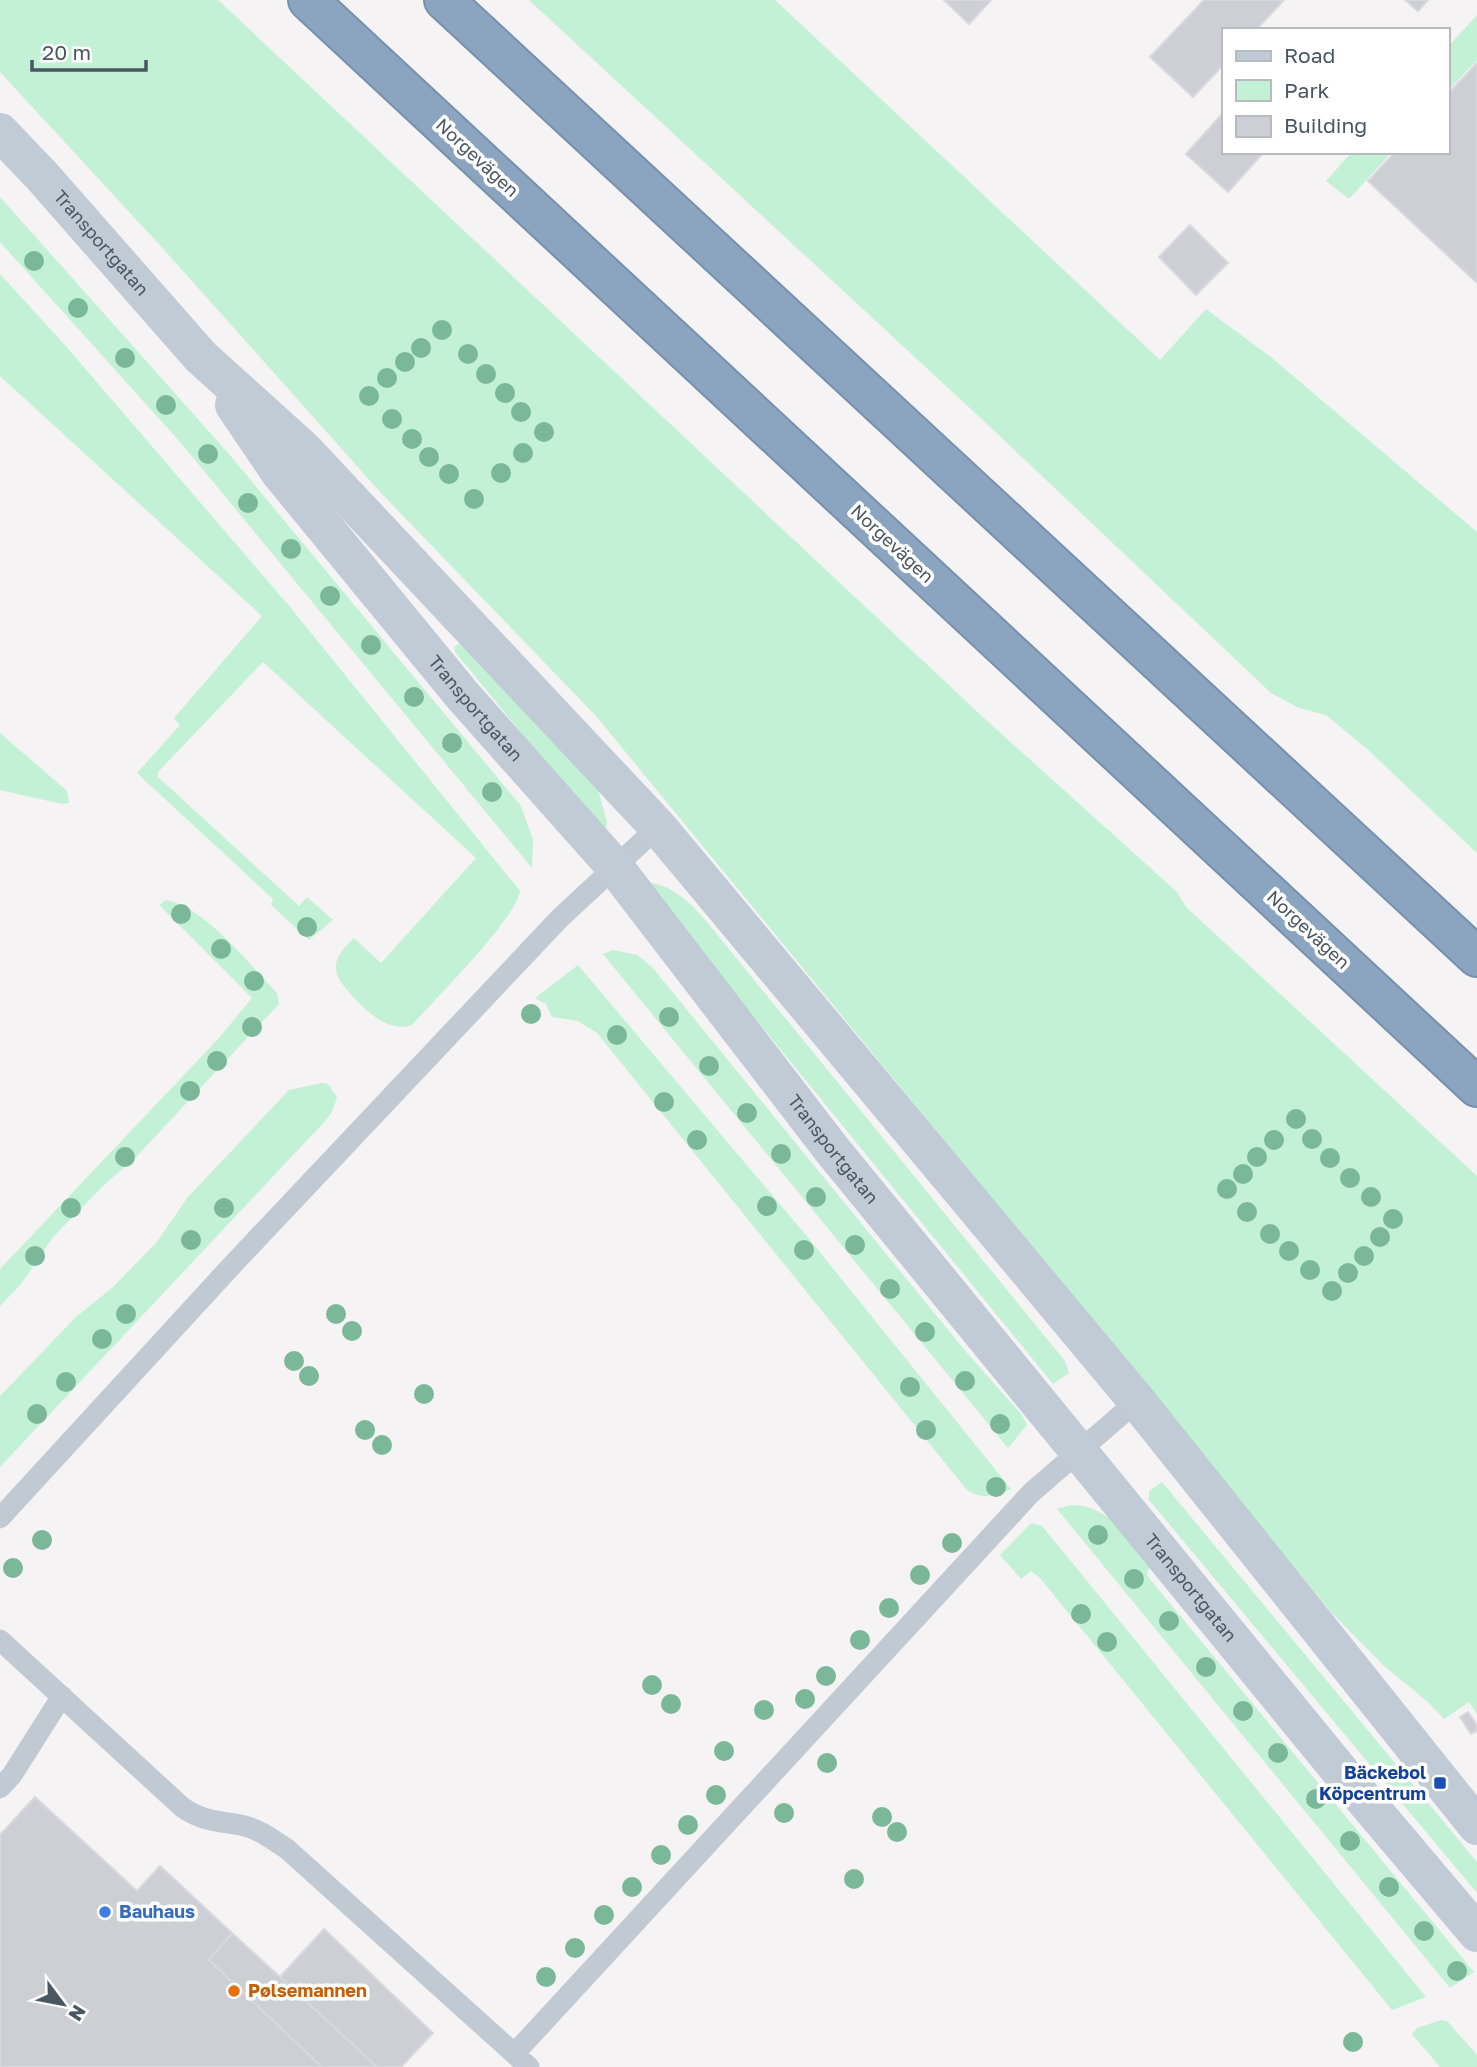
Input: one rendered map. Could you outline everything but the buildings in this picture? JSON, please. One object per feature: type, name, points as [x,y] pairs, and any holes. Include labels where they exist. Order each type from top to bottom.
[{"type":"highway","name":"Norgevägen","points":[[308,0],[1477,1087]]},
{"type":"highway","points":[[444,0],[1477,957]]},
{"type":"street","name":"Transportgatan","points":[[0,132],[201,357],[303,449],[658,827],[1137,1401],[1477,1826]]},
{"type":"street","name":"Transportgatan","points":[[201,357],[280,473],[464,696],[614,866],[833,1151],[1078,1452],[1477,1933]]},
{"type":"lane","points":[[0,1518],[236,1261],[560,918],[658,827]]},
{"type":"lane","points":[[0,1640],[197,1818],[253,1829],[287,1849],[522,2060],[1031,1493],[1137,1401]]},
{"type":"lane","points":[[6,1782],[62,1696]]},
{"type":"green space","points":[[0,0],[218,0],[985,719],[1177,892],[1186,907],[1477,1176],[1477,1714],[1469,1702],[1444,1719],[1428,1702],[1383,1665],[1331,1612],[596,716],[381,493],[167,253],[0,72]]},
{"type":"green space","points":[[529,0],[775,0],[1160,360],[1206,309],[1272,358],[1477,532],[1477,853],[1366,748],[1326,715],[1299,708],[1271,693],[986,423]]},
{"type":"green space","points":[[1477,15],[1477,60],[1449,90],[1449,46]]},
{"type":"green space","points":[[1350,154],[1390,154],[1349,199],[1326,181]]},
{"type":"green space","points":[[0,197],[229,454],[521,806],[533,840],[532,868],[181,443],[0,242]]},
{"type":"green space","points":[[0,274],[64,344],[290,607],[520,891],[515,904],[490,939],[412,1025],[391,1025],[381,1021],[362,1006],[340,981],[336,963],[344,948],[354,938],[381,963],[476,858],[263,662],[158,772],[158,777],[299,906],[307,897],[333,920],[309,940],[271,905],[273,899],[137,773],[180,725],[174,718],[262,616],[0,376]]},
{"type":"green space","points":[[462,642],[598,790],[607,822],[605,835],[455,652],[454,647]]},
{"type":"green space","points":[[0,733],[67,791],[69,803],[62,804],[0,790]]},
{"type":"green space","points":[[653,883],[680,895],[702,916],[1065,1361],[1069,1373],[1053,1384],[649,888]]},
{"type":"green space","points":[[166,900],[196,914],[226,938],[277,993],[279,1004],[137,1156],[54,1236],[21,1284],[0,1306],[0,1269],[219,1038],[252,998],[159,905]]},
{"type":"green space","points":[[613,950],[637,955],[652,967],[967,1353],[1021,1414],[1027,1425],[1008,1448],[603,954]]},
{"type":"green space","points":[[578,965],[810,1240],[1011,1489],[989,1496],[967,1490],[597,1033],[578,1021],[552,1017],[546,1004],[535,998]]},
{"type":"green space","points":[[328,1084],[337,1097],[326,1120],[0,1467],[0,1396],[76,1317],[112,1288],[157,1242],[187,1198],[289,1090]]},
{"type":"green space","points":[[1162,1482],[1477,1862],[1477,1893],[1149,1500],[1149,1491]]},
{"type":"green space","points":[[1070,1505],[1083,1506],[1106,1516],[1151,1562],[1147,1574],[1149,1578],[1474,1972],[1450,1988],[1057,1509]]},
{"type":"green space","points":[[1031,1523],[1042,1526],[1426,1997],[1392,2010],[1040,1578],[1031,1571],[1021,1579],[1000,1555]]},
{"type":"green space","points":[[1441,2020],[1447,2021],[1477,2055],[1477,2067],[1440,2067],[1412,2034],[1417,2028]]},
{"type":"place","name":"Bäckebol Köpcentrum","points":[[1440,1783]]},
{"type":"place","name":"Bauhaus","points":[[105,1912]]},
{"type":"place","name":"Pølsemannen","points":[[234,1991]]}]
